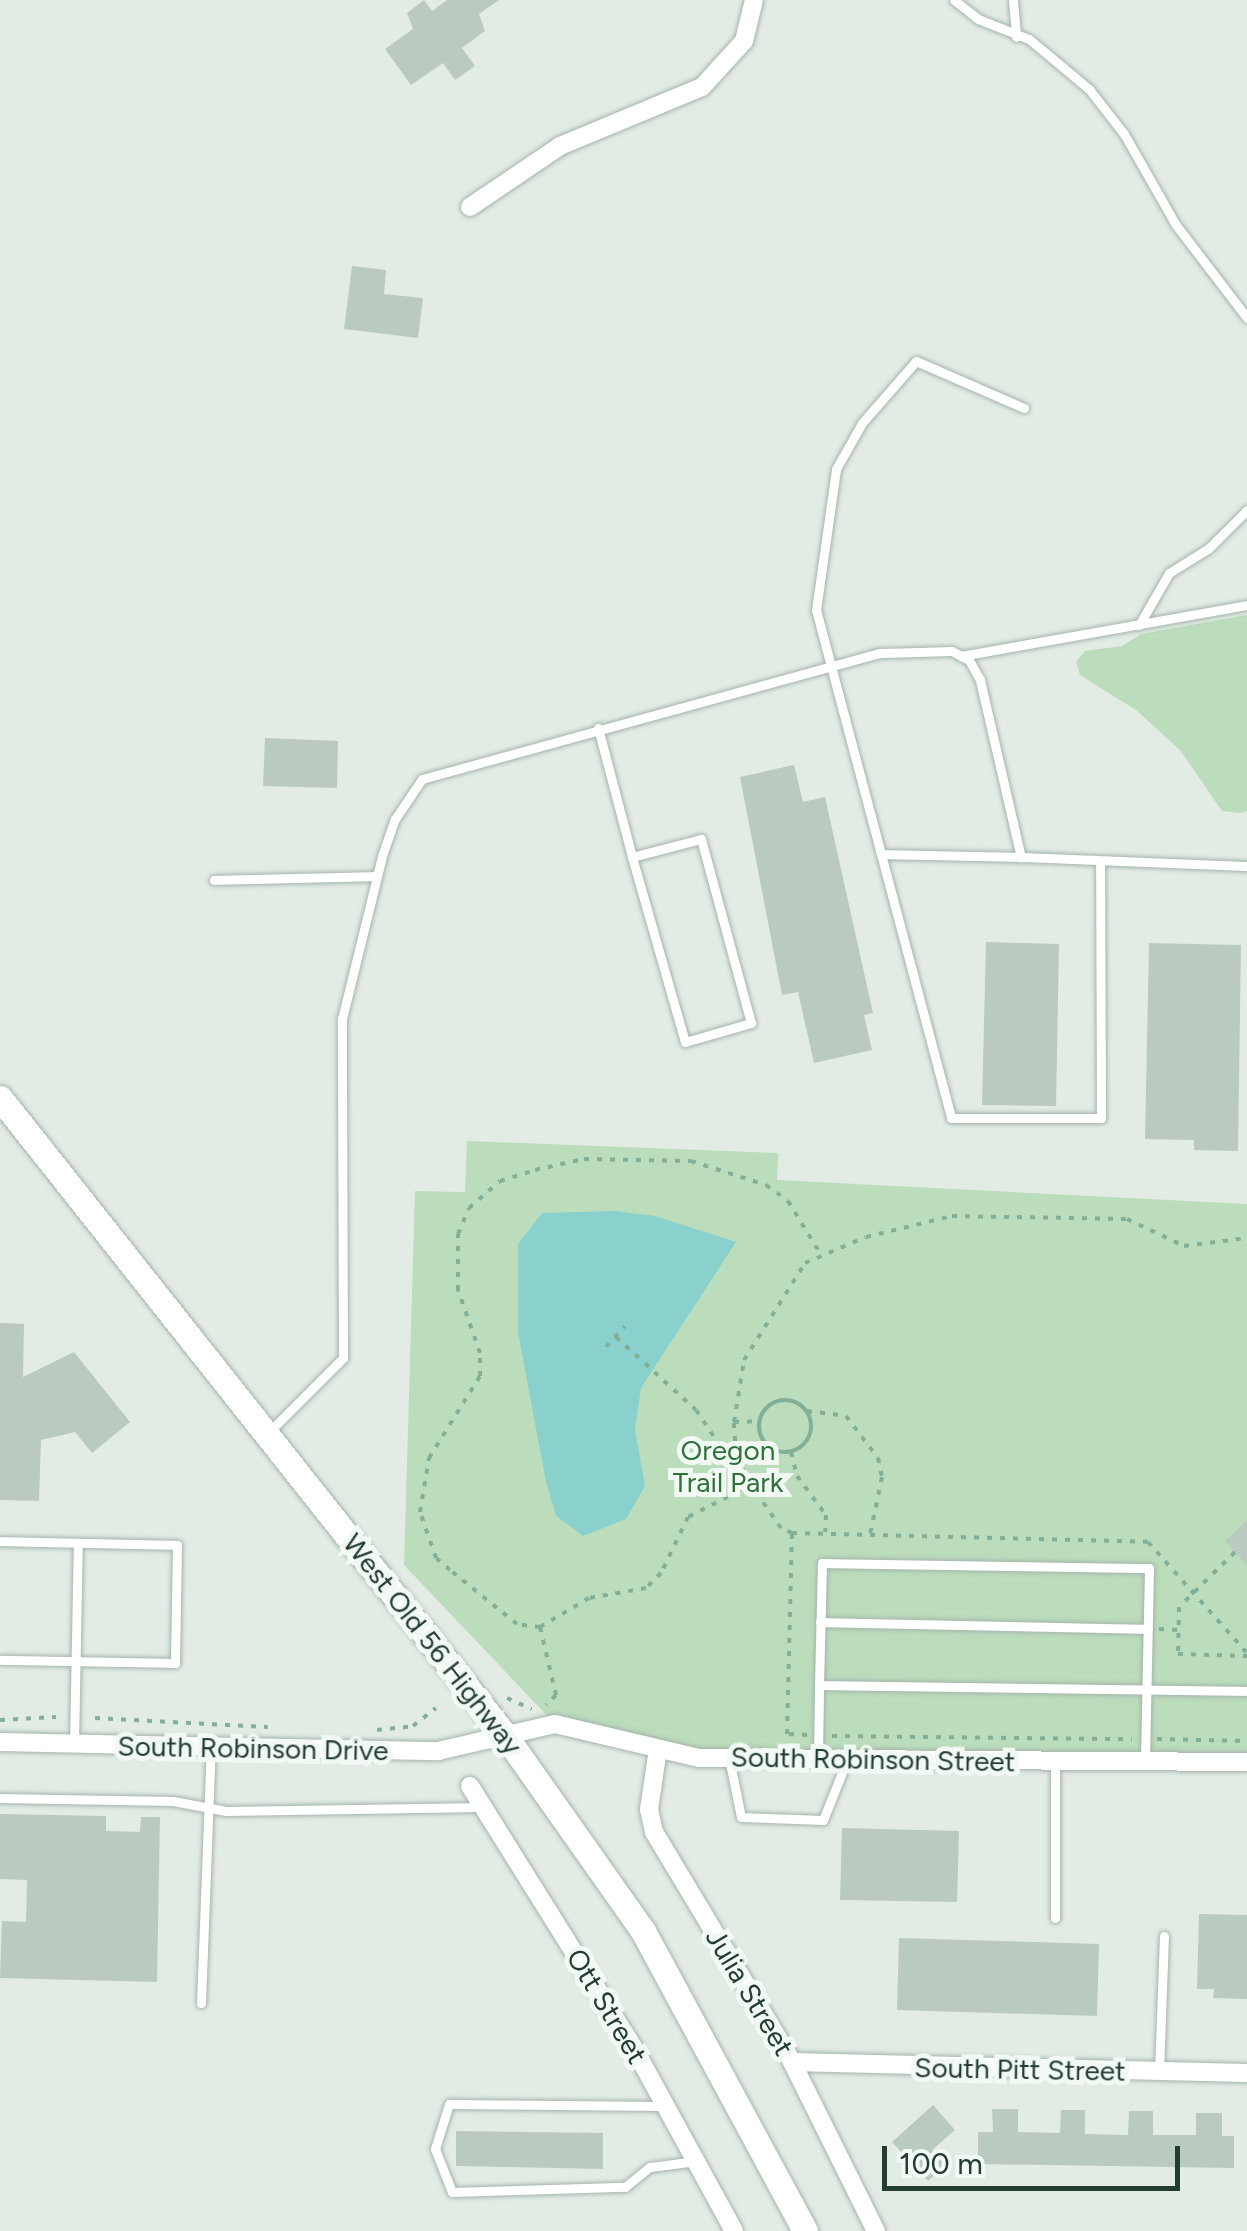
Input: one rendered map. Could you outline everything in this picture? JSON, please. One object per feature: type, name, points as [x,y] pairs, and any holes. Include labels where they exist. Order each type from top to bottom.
[{"type":"main road","name":"West Old 56 Highway","points":[[0,1098],[504,1734],[643,1931],[805,2231]]},
{"type":"street","points":[[470,208],[560,146],[702,87],[744,40],[754,0]]},
{"type":"street","name":"South Robinson Street","points":[[504,1734],[572,1726],[658,1749],[729,1758],[1247,1762]]},
{"type":"street","name":"South Robinson Drive","points":[[0,1742],[438,1751],[504,1734]]},
{"type":"street","name":"Julia Street","points":[[658,1749],[649,1809],[654,1832],[792,2062],[876,2231]]},
{"type":"street","name":"Ott Street","points":[[470,1786],[665,2106],[734,2231]]},
{"type":"street","name":"South Pitt Street","points":[[792,2062],[1247,2073]]},
{"type":"lane","points":[[954,0],[1016,36],[1030,38],[1089,89],[1124,134],[1176,224],[1247,318]]},
{"type":"lane","points":[[1013,0],[1016,36]]},
{"type":"lane","points":[[1024,408],[916,360],[862,422],[836,470],[821,559],[816,610],[952,1118],[1101,1118],[1100,860]]},
{"type":"lane","points":[[1139,625],[1169,573],[1247,510]]},
{"type":"lane","points":[[268,1433],[324,1384],[343,1358],[342,1019],[376,876],[394,819],[422,779],[830,666],[918,650],[961,656],[1247,605]]},
{"type":"lane","points":[[961,656],[980,680],[1022,857]]},
{"type":"lane","points":[[598,728],[632,857],[684,1042],[751,1024],[701,840],[632,857]]},
{"type":"lane","points":[[881,854],[1247,866]]},
{"type":"lane","points":[[214,880],[376,876]]},
{"type":"lane","points":[[0,1542],[177,1545],[175,1662],[0,1660]]},
{"type":"lane","points":[[74,1744],[78,1543]]},
{"type":"lane","points":[[818,1759],[822,1563],[1149,1568],[1145,1762]]},
{"type":"lane","points":[[820,1622],[1148,1629]]},
{"type":"lane","points":[[820,1685],[1247,1691]]},
{"type":"lane","points":[[201,2003],[204,1806],[211,1747]]},
{"type":"lane","points":[[729,1758],[741,1817],[823,1820],[848,1759]]},
{"type":"lane","points":[[1054,1918],[1055,1761]]},
{"type":"lane","points":[[0,1798],[422,1813],[484,1807]]},
{"type":"lane","points":[[1160,2072],[1164,1936]]},
{"type":"lane","points":[[665,2106],[449,2104],[436,2150],[452,2192],[625,2187],[650,2167],[697,2161]]},
{"type":"path","points":[[751,1485],[688,1516],[661,1573],[646,1588],[589,1598],[540,1627],[517,1624],[436,1558],[420,1512],[429,1458],[480,1376],[454,1256],[469,1208],[500,1182],[568,1163],[691,1161],[766,1185],[788,1201],[820,1253]]},
{"type":"path","points":[[1247,1238],[1184,1246],[1127,1219],[952,1216],[820,1253],[805,1263],[762,1324],[744,1360],[734,1422],[736,1454],[751,1485],[781,1528],[792,1533],[787,1734],[1247,1742]]},
{"type":"path","points":[[606,1348],[625,1326]]},
{"type":"path","points":[[616,1336],[696,1410],[725,1453],[736,1454]]},
{"type":"path","points":[[734,1422],[759,1421],[778,1400],[808,1411],[846,1416],[878,1458],[882,1476],[870,1535]]},
{"type":"path","points":[[791,1452],[811,1433],[808,1411]]},
{"type":"path","points":[[759,1421],[767,1445],[791,1452]]},
{"type":"path","points":[[791,1452],[797,1476],[826,1515],[825,1534]]},
{"type":"path","points":[[1236,1552],[1179,1607],[1178,1654],[1247,1656]]},
{"type":"path","points":[[507,1698],[531,1709],[552,1703],[556,1695],[540,1627]]},
{"type":"path","points":[[358,1729],[413,1726],[426,1712],[436,1708]]},
{"type":"path","points":[[426,1712],[430,1722]]},
{"type":"path","points":[[0,1720],[56,1717]]},
{"type":"path","points":[[94,1718],[278,1727]]},
{"type":"green space","points":[[1247,615],[1247,811],[1240,813],[1222,811],[1180,750],[1136,710],[1080,675],[1076,662],[1085,651],[1122,646],[1141,634]]},
{"type":"green space","name":"Oregon Trail Park","points":[[467,1141],[778,1153],[777,1180],[1247,1204],[1247,1762],[699,1758],[555,1724],[404,1565],[415,1191],[465,1192]]},
{"type":"water","points":[[614,1211],[655,1216],[736,1242],[641,1388],[635,1430],[645,1486],[626,1519],[583,1536],[556,1516],[546,1482],[518,1332],[518,1244],[542,1213]]},
{"type":"building","points":[[424,0],[432,11],[447,0],[499,0],[479,14],[485,31],[462,48],[475,66],[455,80],[443,63],[411,85],[385,49],[413,29],[407,13]]},
{"type":"building","points":[[352,266],[386,270],[384,294],[423,298],[418,338],[344,329]]},
{"type":"building","points":[[265,738],[338,741],[337,788],[263,786]]},
{"type":"building","points":[[794,765],[803,802],[825,797],[873,1013],[864,1015],[872,1050],[814,1063],[798,992],[782,995],[740,777]]},
{"type":"building","points":[[986,942],[1059,944],[1056,1106],[982,1105]]},
{"type":"building","points":[[1149,943],[1241,945],[1238,1151],[1194,1150],[1194,1140],[1145,1139]]},
{"type":"building","points":[[0,1323],[24,1324],[23,1377],[74,1352],[130,1422],[92,1453],[75,1432],[41,1440],[39,1501],[0,1500]]},
{"type":"building","points":[[1247,1520],[1247,1565],[1225,1541]]},
{"type":"building","points":[[0,1814],[106,1816],[106,1831],[140,1832],[141,1817],[160,1817],[157,1982],[0,1978],[2,1921],[26,1922],[27,1880],[0,1879]]},
{"type":"building","points":[[842,1828],[959,1831],[957,1902],[840,1900]]},
{"type":"building","points":[[1199,1914],[1247,1915],[1247,1999],[1213,1998],[1214,1989],[1197,1989]]},
{"type":"building","points":[[899,1938],[1099,1944],[1097,2016],[897,2010]]},
{"type":"building","points":[[933,2105],[955,2130],[932,2150],[946,2165],[928,2181],[892,2142]]},
{"type":"building","points":[[992,2109],[1018,2109],[1018,2132],[1060,2133],[1061,2110],[1085,2110],[1085,2134],[1128,2135],[1129,2111],[1153,2111],[1153,2135],[1196,2135],[1196,2113],[1222,2113],[1222,2136],[1234,2136],[1234,2168],[978,2164],[978,2132],[993,2132]]},
{"type":"building","points":[[456,2131],[603,2133],[603,2169],[456,2166]]}]
